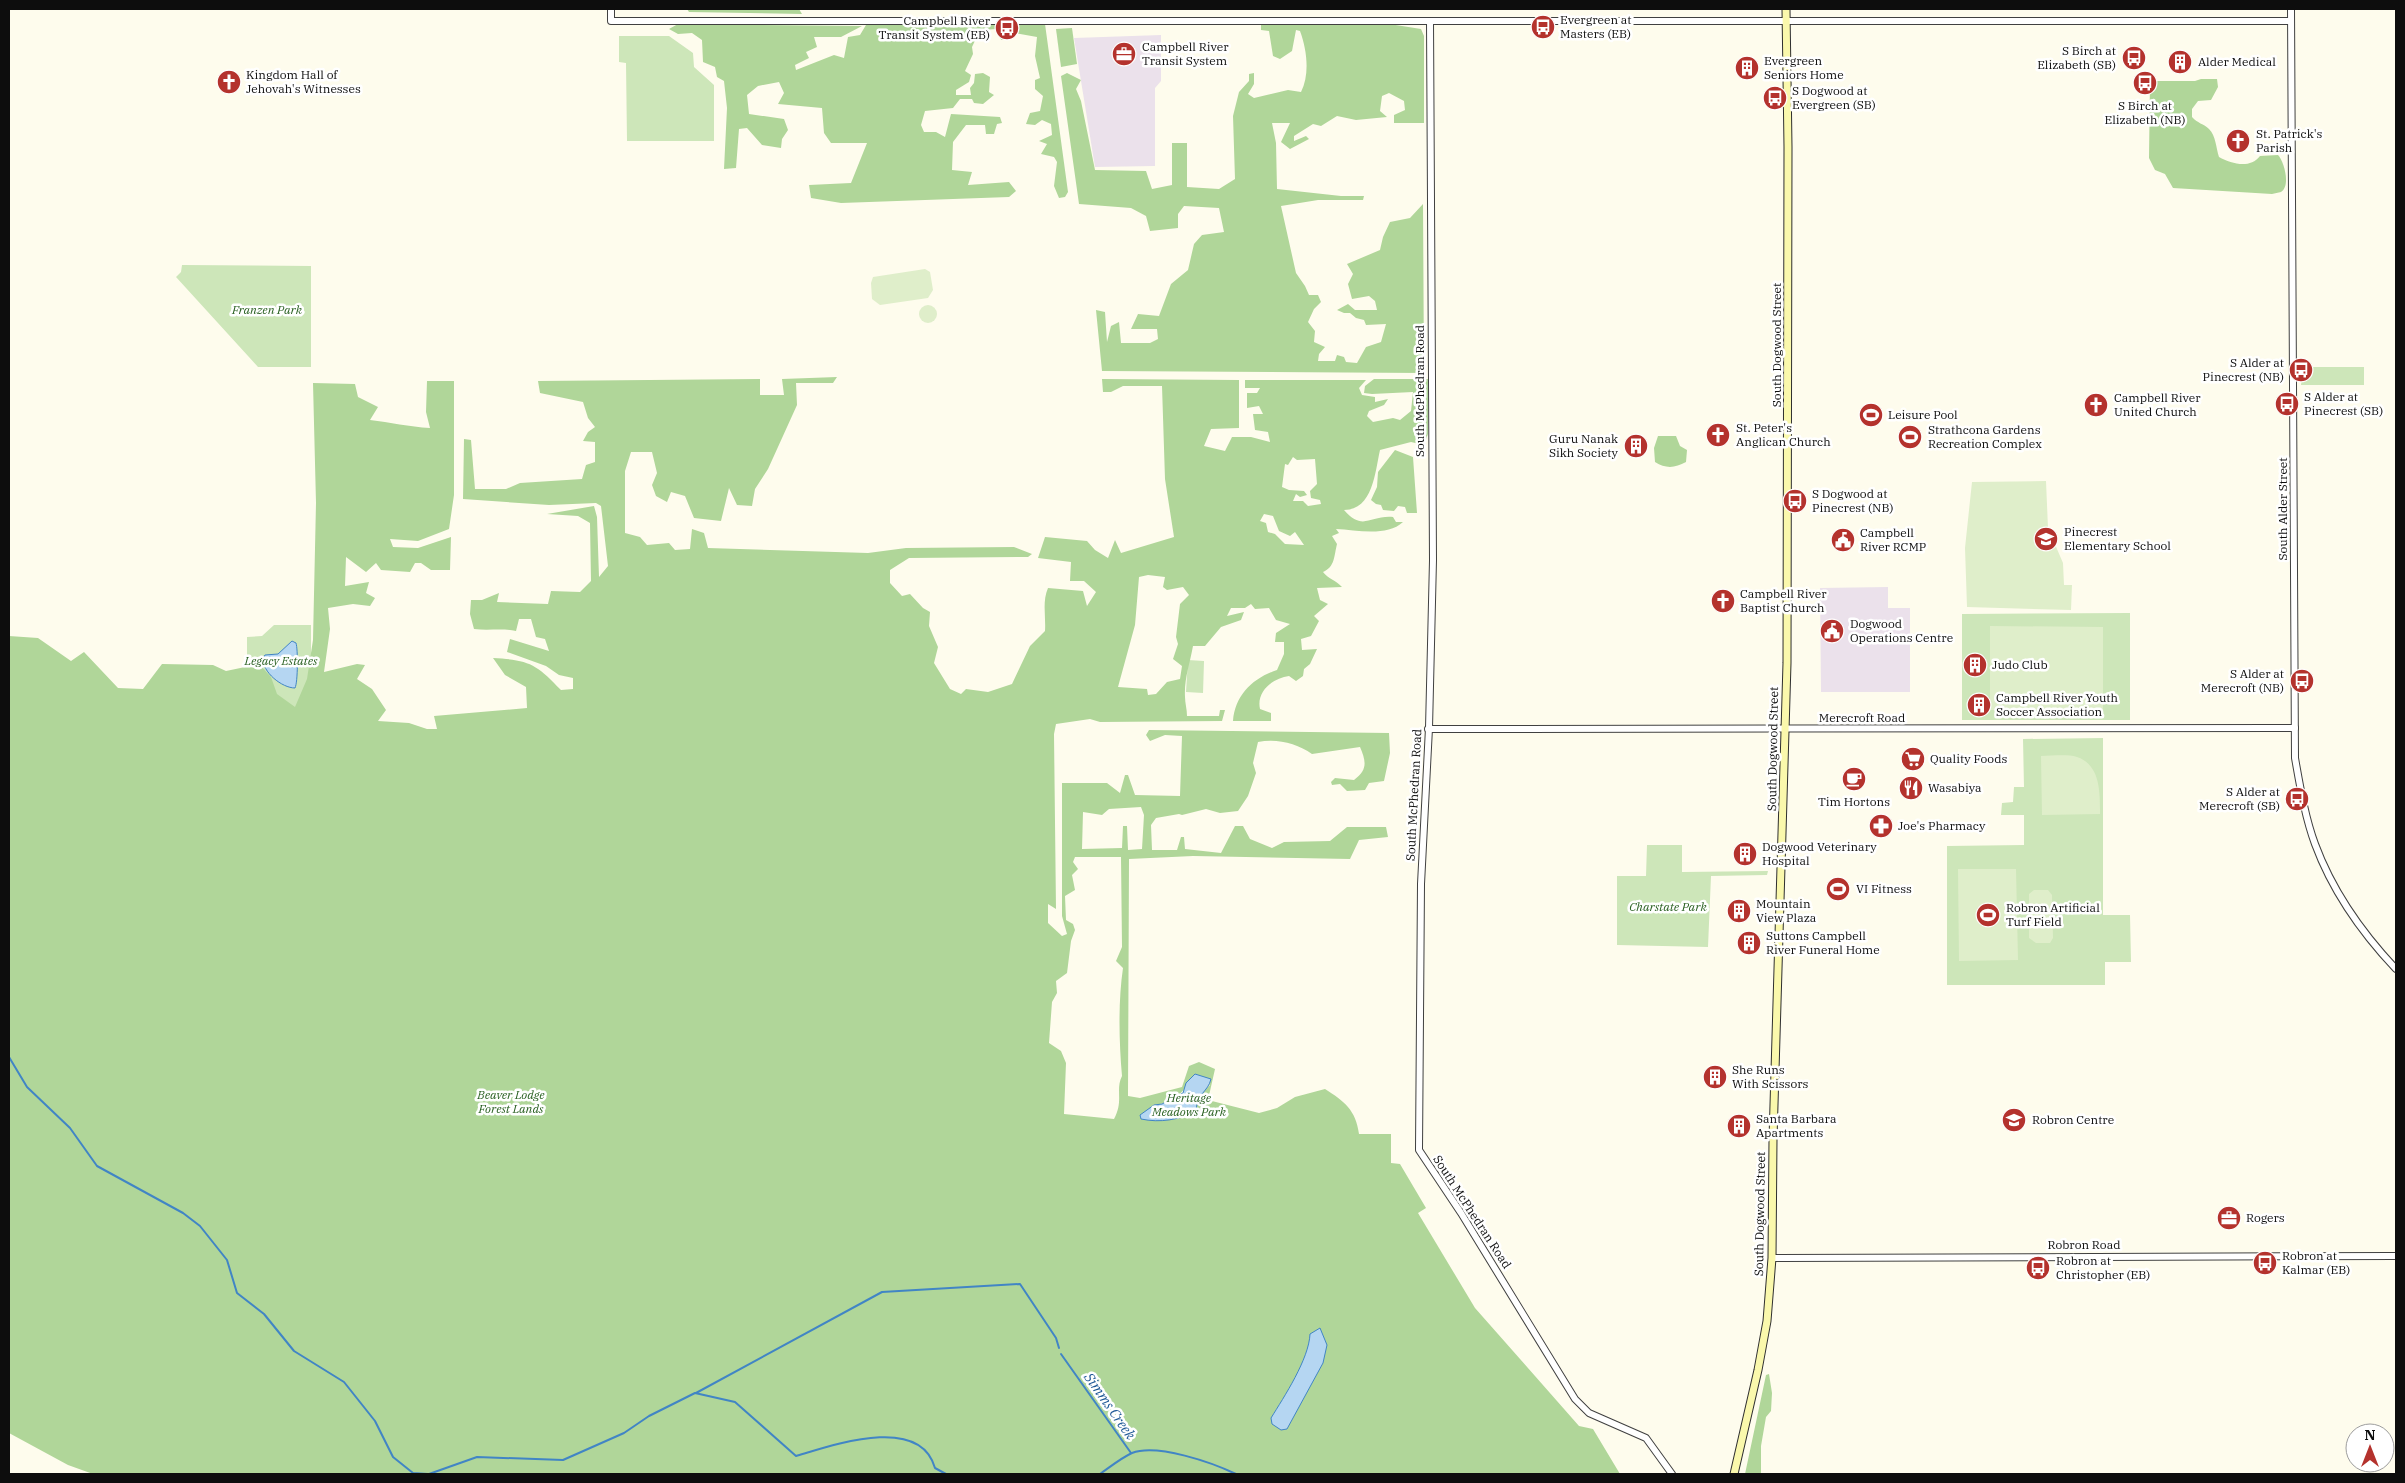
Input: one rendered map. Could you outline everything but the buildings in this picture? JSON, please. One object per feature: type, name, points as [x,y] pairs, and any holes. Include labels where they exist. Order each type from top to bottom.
[{"type":"main road","name":"South Dogwood Street","points":[[1734,1474],[1758,1370],[1766,1321],[1772,1258],[1773,1122],[1786,729],[1788,166],[1786,9]]},
{"type":"street","points":[[611,9],[612,21],[2291,21]]},
{"type":"street","name":"South Alder Street","points":[[2291,9],[2295,758],[2315,843],[2330,878],[2373,945],[2396,969]]},
{"type":"street","name":"South McPhedran Road","points":[[1430,21],[1433,560],[1421,884],[1419,1150],[1461,1213],[1576,1399],[1589,1413],[1646,1438],[1672,1474]]},
{"type":"street","name":"Merecroft Road","points":[[1428,729],[2295,728]]},
{"type":"street","name":"Robron Road","points":[[1772,1258],[2396,1256]]},
{"type":"shaded area","points":[[1161,35],[1161,81],[1155,88],[1155,166],[1095,167],[1074,38]]},
{"type":"shaded area","points":[[1888,587],[1888,608],[1910,608],[1910,692],[1821,692],[1820,588]]},
{"type":"green space","points":[[687,9],[799,9],[802,14],[689,12]]},
{"type":"green space","points":[[1383,23],[1421,29],[1424,36],[1424,123],[1394,123],[1394,115],[1405,110],[1404,101],[1389,93],[1382,96],[1380,111],[1387,117],[1356,120],[1337,116],[1321,126],[1313,124],[1294,136],[1294,141],[1306,136],[1309,139],[1290,149],[1281,142],[1290,123],[1272,123],[1276,143],[1277,189],[1341,196],[1364,196],[1363,200],[1318,200],[1281,206],[1296,273],[1309,295],[1318,295],[1321,302],[1314,309],[1308,322],[1315,331],[1314,342],[1325,347],[1319,354],[1318,361],[1335,361],[1337,355],[1344,357],[1346,362],[1357,363],[1366,347],[1381,342],[1386,324],[1366,325],[1364,320],[1356,318],[1350,313],[1337,310],[1348,304],[1355,310],[1377,310],[1375,301],[1369,296],[1352,299],[1348,284],[1353,274],[1347,264],[1380,250],[1383,237],[1390,222],[1410,218],[1423,204],[1424,373],[1102,371],[1096,310],[1105,312],[1107,342],[1111,326],[1119,322],[1121,343],[1150,343],[1158,339],[1157,329],[1131,329],[1138,314],[1159,316],[1171,284],[1188,270],[1194,244],[1202,235],[1224,232],[1219,208],[1184,206],[1178,214],[1178,228],[1150,231],[1146,216],[1131,208],[1079,204],[1061,76],[1067,73],[1081,80],[1076,89],[1081,101],[1095,170],[1146,171],[1152,189],[1172,185],[1172,143],[1187,143],[1187,187],[1219,189],[1235,179],[1233,116],[1239,92],[1249,81],[1249,74],[1254,73],[1254,84],[1248,94],[1254,98],[1288,90],[1301,92],[1306,78],[1304,46],[1300,31],[1296,30],[1292,51],[1280,59],[1273,56],[1269,31],[1261,30],[1261,25]]},
{"type":"green space","points":[[678,24],[862,26],[841,37],[814,37],[817,47],[806,52],[809,58],[795,65],[796,70],[834,55],[844,58],[848,37],[860,35],[866,25],[1045,24],[1068,192],[1065,197],[1059,198],[1054,186],[1057,162],[1054,157],[1041,154],[1047,144],[1039,141],[1052,135],[1051,124],[1042,120],[1035,125],[1026,124],[1030,113],[1040,111],[1043,96],[1035,89],[1035,80],[1040,78],[1035,56],[1037,37],[1015,33],[1010,38],[1001,40],[998,29],[980,30],[972,47],[973,54],[965,71],[971,75],[969,82],[956,90],[956,95],[971,95],[970,88],[974,83],[975,74],[983,73],[990,77],[989,92],[994,95],[983,104],[974,103],[972,99],[960,99],[953,108],[925,111],[921,125],[924,132],[936,132],[945,137],[951,114],[1000,117],[1002,123],[997,124],[994,134],[986,134],[985,125],[966,125],[953,142],[952,170],[972,172],[968,185],[1009,182],[1016,191],[1009,197],[841,203],[811,198],[809,185],[851,183],[867,143],[831,143],[824,133],[822,108],[778,104],[784,93],[779,82],[758,86],[747,95],[749,114],[784,119],[788,130],[782,139],[781,148],[762,145],[747,128],[739,129],[736,168],[724,169],[727,108],[724,81],[717,77],[715,67],[703,62],[702,40],[692,33],[678,34],[669,29]]},
{"type":"green space","points":[[1072,28],[1077,64],[1061,67],[1056,29]]},
{"type":"green space","points":[[619,36],[669,36],[693,53],[694,67],[714,85],[714,141],[627,141],[626,63],[619,62]]},
{"type":"green space","points":[[2217,79],[2218,87],[2211,100],[2198,101],[2192,109],[2192,117],[2211,132],[2219,157],[2229,162],[2246,164],[2251,163],[2260,156],[2278,155],[2284,168],[2286,179],[2286,185],[2281,192],[2272,194],[2173,188],[2165,174],[2155,170],[2149,158],[2150,81],[2195,81]]},
{"type":"green space","name":"Franzen Park","points":[[182,265],[311,266],[311,367],[258,367],[176,277],[181,272]]},
{"type":"green space","points":[[925,269],[930,272],[933,290],[928,298],[880,305],[872,299],[871,283],[873,277]]},
{"type":"green space","points":[[924,305],[932,305],[937,310],[935,321],[924,323],[919,318],[919,310]]},
{"type":"green space","points":[[2303,367],[2364,367],[2364,385],[2301,385]]},
{"type":"green space","name":"Beaver Lodge Forest Lands","points":[[837,377],[833,383],[796,383],[797,405],[768,469],[755,489],[752,506],[737,505],[729,488],[721,521],[694,518],[685,496],[671,492],[667,502],[656,496],[652,485],[657,473],[652,452],[631,452],[625,471],[625,533],[640,537],[647,545],[669,543],[675,550],[690,549],[692,529],[704,533],[708,548],[868,553],[906,548],[1014,547],[1032,554],[1028,557],[909,558],[890,570],[890,583],[902,596],[910,594],[923,608],[930,612],[929,626],[938,647],[934,663],[950,689],[961,694],[966,689],[988,692],[1012,684],[1030,646],[1045,631],[1045,604],[1048,588],[1083,591],[1087,606],[1096,592],[1084,581],[1070,581],[1071,562],[1038,558],[1045,537],[1087,541],[1095,550],[1108,558],[1115,540],[1121,553],[1174,537],[1165,479],[1162,386],[1123,386],[1111,392],[1103,392],[1102,379],[1239,380],[1239,428],[1211,429],[1204,446],[1225,451],[1232,437],[1251,437],[1270,442],[1268,432],[1255,430],[1253,414],[1263,414],[1259,406],[1247,408],[1247,393],[1257,393],[1260,388],[1245,388],[1245,380],[1366,380],[1359,388],[1362,395],[1375,397],[1375,402],[1388,399],[1384,405],[1369,411],[1367,416],[1373,422],[1393,418],[1400,420],[1411,411],[1413,392],[1364,393],[1365,386],[1374,379],[1428,379],[1428,434],[1424,445],[1411,442],[1380,450],[1374,479],[1367,497],[1354,508],[1344,510],[1356,520],[1367,521],[1393,517],[1396,522],[1403,522],[1389,530],[1371,532],[1336,529],[1339,533],[1332,536],[1337,544],[1333,561],[1330,567],[1323,572],[1342,587],[1317,588],[1320,600],[1328,604],[1314,616],[1319,621],[1311,636],[1301,639],[1302,650],[1317,649],[1310,664],[1304,669],[1303,676],[1296,681],[1289,676],[1277,679],[1263,691],[1259,702],[1260,709],[1271,713],[1271,721],[1233,721],[1237,703],[1247,689],[1260,678],[1277,670],[1284,654],[1284,642],[1275,642],[1276,633],[1290,624],[1276,620],[1269,608],[1255,609],[1251,604],[1245,608],[1231,608],[1227,616],[1244,612],[1241,620],[1221,627],[1205,646],[1193,646],[1185,684],[1187,716],[1219,716],[1220,710],[1225,710],[1222,721],[1100,722],[1090,719],[1056,724],[1054,734],[1056,909],[1048,904],[1048,923],[1062,936],[1067,934],[1062,916],[1062,783],[1107,783],[1120,793],[1125,775],[1128,775],[1135,795],[1180,796],[1182,736],[1165,735],[1150,741],[1146,735],[1149,730],[1389,733],[1390,753],[1384,781],[1369,783],[1365,790],[1347,791],[1340,784],[1332,785],[1331,782],[1335,778],[1354,780],[1362,773],[1364,757],[1360,747],[1312,754],[1286,742],[1265,741],[1258,742],[1253,763],[1256,773],[1248,796],[1238,811],[1220,813],[1206,809],[1182,815],[1156,818],[1151,825],[1152,850],[1177,850],[1181,837],[1184,837],[1185,849],[1221,853],[1235,826],[1243,826],[1250,839],[1272,848],[1284,842],[1330,841],[1347,827],[1386,827],[1388,837],[1359,840],[1350,859],[1193,856],[1129,859],[1128,1096],[1140,1098],[1182,1087],[1189,1066],[1199,1062],[1215,1069],[1208,1100],[1259,1113],[1277,1108],[1295,1097],[1325,1089],[1343,1102],[1352,1112],[1359,1134],[1391,1134],[1391,1163],[1400,1164],[1426,1208],[1418,1213],[1475,1308],[1579,1426],[1593,1429],[1620,1474],[93,1474],[68,1465],[9,1433],[9,636],[38,638],[71,661],[84,652],[118,688],[143,689],[162,664],[213,665],[226,671],[259,664],[271,677],[277,694],[295,707],[307,679],[313,640],[316,503],[313,383],[355,384],[358,397],[378,407],[370,420],[430,428],[426,412],[427,381],[454,381],[454,495],[449,529],[418,541],[390,539],[393,547],[418,548],[451,537],[450,570],[431,570],[421,563],[415,563],[410,572],[381,570],[376,563],[366,572],[346,557],[345,586],[369,582],[366,593],[375,598],[370,606],[353,604],[328,608],[330,629],[324,672],[357,664],[365,665],[357,679],[372,689],[386,710],[378,721],[409,723],[427,729],[437,729],[434,716],[527,708],[526,687],[505,675],[493,658],[516,660],[532,665],[545,674],[561,690],[573,689],[573,678],[559,675],[546,666],[507,652],[510,639],[549,651],[545,639],[536,637],[531,619],[519,619],[516,631],[474,629],[470,614],[471,600],[482,600],[499,593],[497,602],[548,604],[551,591],[580,592],[591,581],[590,523],[578,516],[547,514],[594,506],[597,517],[599,577],[608,566],[601,506],[596,503],[549,505],[463,499],[464,439],[471,440],[475,489],[506,489],[520,483],[582,479],[586,465],[595,462],[595,442],[583,441],[588,432],[595,427],[588,418],[583,402],[540,393],[538,381],[760,379],[760,395],[784,395],[782,379]],"holes":[[[1293,457],[1297,460],[1315,459],[1317,484],[1310,491],[1311,498],[1320,500],[1321,504],[1308,506],[1303,501],[1293,501],[1296,494],[1300,497],[1307,495],[1304,491],[1289,490],[1282,487],[1285,464],[1288,465]],[[1264,514],[1273,516],[1279,531],[1290,536],[1295,532],[1304,545],[1285,544],[1275,534],[1268,532],[1266,523],[1260,521]],[[1148,575],[1165,577],[1163,587],[1167,590],[1183,587],[1189,595],[1180,604],[1176,637],[1178,644],[1173,659],[1182,666],[1180,679],[1167,682],[1156,694],[1148,695],[1147,689],[1118,687],[1135,625],[1139,577]],[[1141,807],[1144,815],[1142,849],[1128,850],[1127,826],[1123,826],[1122,848],[1082,849],[1083,812],[1102,815],[1109,809]],[[1075,857],[1121,857],[1122,947],[1116,961],[1123,968],[1120,994],[1122,1076],[1119,1086],[1117,1113],[1114,1119],[1064,1114],[1066,1063],[1061,1051],[1049,1043],[1052,1002],[1057,993],[1056,981],[1067,973],[1071,941],[1075,930],[1073,924],[1066,920],[1065,896],[1075,890],[1072,875],[1078,869],[1073,862]],[[1195,1074],[1210,1085],[1199,1095],[1196,1105],[1155,1105],[1169,1101],[1179,1095]]]},
{"type":"green space","points":[[1658,436],[1676,436],[1680,446],[1687,450],[1686,462],[1670,467],[1655,462],[1654,448]]},
{"type":"green space","points":[[1395,450],[1413,457],[1417,513],[1407,513],[1405,507],[1398,506],[1394,511],[1383,510],[1381,505],[1371,500],[1377,487],[1378,472]]},
{"type":"green space","points":[[2046,481],[2048,528],[2063,563],[2064,585],[2072,585],[2071,610],[1967,607],[1965,548],[1972,482]]},
{"type":"green space","points":[[2130,613],[2130,720],[1962,720],[1962,614]]},
{"type":"green space","name":"Legacy Estates","points":[[274,625],[311,625],[311,715],[302,715],[247,676],[247,637],[262,636]]},
{"type":"green space","points":[[1990,626],[2103,627],[2103,710],[1990,710]]},
{"type":"green space","points":[[1188,660],[1204,661],[1203,693],[1186,692]]},
{"type":"green space","points":[[2103,738],[2103,915],[2130,915],[2131,962],[2105,962],[2105,985],[1947,985],[1947,846],[2024,845],[2024,815],[2001,815],[2002,803],[2013,802],[2014,787],[2024,787],[2023,739]]},
{"type":"green space","points":[[2041,756],[2073,756],[2091,766],[2098,781],[2100,814],[2042,815]]},
{"type":"green space","name":"Charstate Park","points":[[1647,845],[1682,845],[1682,872],[1768,871],[1767,875],[1711,876],[1708,947],[1617,945],[1617,876],[1646,876]]},
{"type":"green space","name":"Robron Artificial Turf Field","points":[[1958,869],[2016,869],[2018,960],[1959,961]]},
{"type":"green space","points":[[2034,890],[2048,890],[2052,895],[2053,938],[2050,943],[2036,943],[2029,938],[2029,894]]},
{"type":"green space","points":[[1769,1374],[1772,1393],[1771,1411],[1766,1417],[1761,1446],[1761,1474],[1745,1474],[1766,1375]]},
{"type":"water","points":[[292,641],[296,643],[297,652],[295,688],[284,685],[269,674],[263,658],[265,655],[278,654]]},
{"type":"water","points":[[1195,1074],[1211,1079],[1208,1087],[1198,1100],[1196,1111],[1183,1117],[1169,1120],[1141,1119],[1140,1115],[1154,1105],[1162,1104],[1183,1093],[1186,1083]]},
{"type":"water","points":[[1320,1328],[1327,1345],[1323,1363],[1287,1429],[1281,1430],[1272,1424],[1271,1418],[1301,1366],[1309,1344],[1310,1334]]},
{"type":"waterway","points":[[9,1057],[27,1087],[70,1128],[97,1166],[183,1213],[200,1226],[227,1260],[237,1293],[264,1314],[294,1351],[344,1382],[375,1421],[393,1457],[413,1473],[428,1474]]},
{"type":"waterway","points":[[696,1393],[882,1292],[1020,1284],[1056,1338],[1059,1348]]},
{"type":"waterway","name":"Simms Creek","points":[[1061,1354],[1131,1453]]},
{"type":"waterway","points":[[429,1474],[477,1457],[563,1460],[624,1433],[649,1416],[695,1393],[735,1402],[796,1456],[852,1441],[894,1438],[912,1442],[926,1452],[935,1468],[946,1474]]},
{"type":"waterway","name":"Simms Creek","points":[[1100,1474],[1132,1453],[1143,1451],[1170,1452],[1200,1460],[1236,1474]]},
{"type":"place","name":"Evergreen at Masters (EB)","points":[[1543,27]]},
{"type":"place","name":"Campbell River Transit System (EB)","points":[[1007,28]]},
{"type":"place","name":"Campbell River Transit System","points":[[1124,54]]},
{"type":"place","name":"S Birch at Elizabeth (SB)","points":[[2134,58]]},
{"type":"place","name":"Alder Medical","points":[[2180,62]]},
{"type":"place","name":"Evergreen Seniors Home","points":[[1747,68]]},
{"type":"place","name":"Kingdom Hall of Jehovah's Witnesses","points":[[229,82]]},
{"type":"place","name":"S Birch at Elizabeth (NB)","points":[[2145,83]]},
{"type":"place","name":"S Dogwood at Evergreen (SB)","points":[[1775,98]]},
{"type":"place","name":"St. Patrick's Parish","points":[[2238,141]]},
{"type":"place","name":"S Alder at Pinecrest (NB)","points":[[2301,370]]},
{"type":"place","name":"S Alder at Pinecrest (SB)","points":[[2287,404]]},
{"type":"place","name":"Campbell River United Church","points":[[2096,405]]},
{"type":"place","name":"Leisure Pool","points":[[1871,415]]},
{"type":"place","name":"St. Peter's Anglican Church","points":[[1718,435]]},
{"type":"place","name":"Strathcona Gardens Recreation Complex","points":[[1910,437]]},
{"type":"place","name":"Guru Nanak Sikh Society","points":[[1636,446]]},
{"type":"place","name":"S Dogwood at Pinecrest (NB)","points":[[1795,501]]},
{"type":"place","name":"Pinecrest Elementary School","points":[[2046,539]]},
{"type":"place","name":"Campbell River RCMP","points":[[1843,540]]},
{"type":"place","name":"Campbell River Baptist Church","points":[[1723,601]]},
{"type":"place","name":"Dogwood Operations Centre","points":[[1832,631]]},
{"type":"place","name":"Judo Club","points":[[1975,665]]},
{"type":"place","name":"S Alder at Merecroft (NB)","points":[[2302,681]]},
{"type":"place","name":"Campbell River Youth Soccer Association","points":[[1979,705]]},
{"type":"place","name":"Quality Foods","points":[[1913,759]]},
{"type":"place","name":"Tim Hortons","points":[[1854,779]]},
{"type":"place","name":"Wasabiya","points":[[1911,788]]},
{"type":"place","name":"S Alder at Merecroft (SB)","points":[[2297,799]]},
{"type":"place","name":"Joe's Pharmacy","points":[[1881,826]]},
{"type":"place","name":"Dogwood Veterinary Hospital","points":[[1745,854]]},
{"type":"place","name":"VI Fitness","points":[[1838,889]]},
{"type":"place","name":"Mountain View Plaza","points":[[1739,911]]},
{"type":"place","name":"Robron Artificial Turf Field","points":[[1988,915]]},
{"type":"place","name":"Suttons Campbell River Funeral Home","points":[[1749,943]]},
{"type":"place","name":"She Runs With Scissors","points":[[1715,1077]]},
{"type":"place","name":"Robron Centre","points":[[2014,1120]]},
{"type":"place","name":"Santa Barbara Apartments","points":[[1739,1126]]},
{"type":"place","name":"Rogers","points":[[2229,1218]]},
{"type":"place","name":"Robron at Kalmar (EB)","points":[[2265,1263]]},
{"type":"place","name":"Robron at Christopher (EB)","points":[[2038,1268]]},
{"type":"park label","name":"Heritage Meadows Park","points":[[1189,1105]]}]
